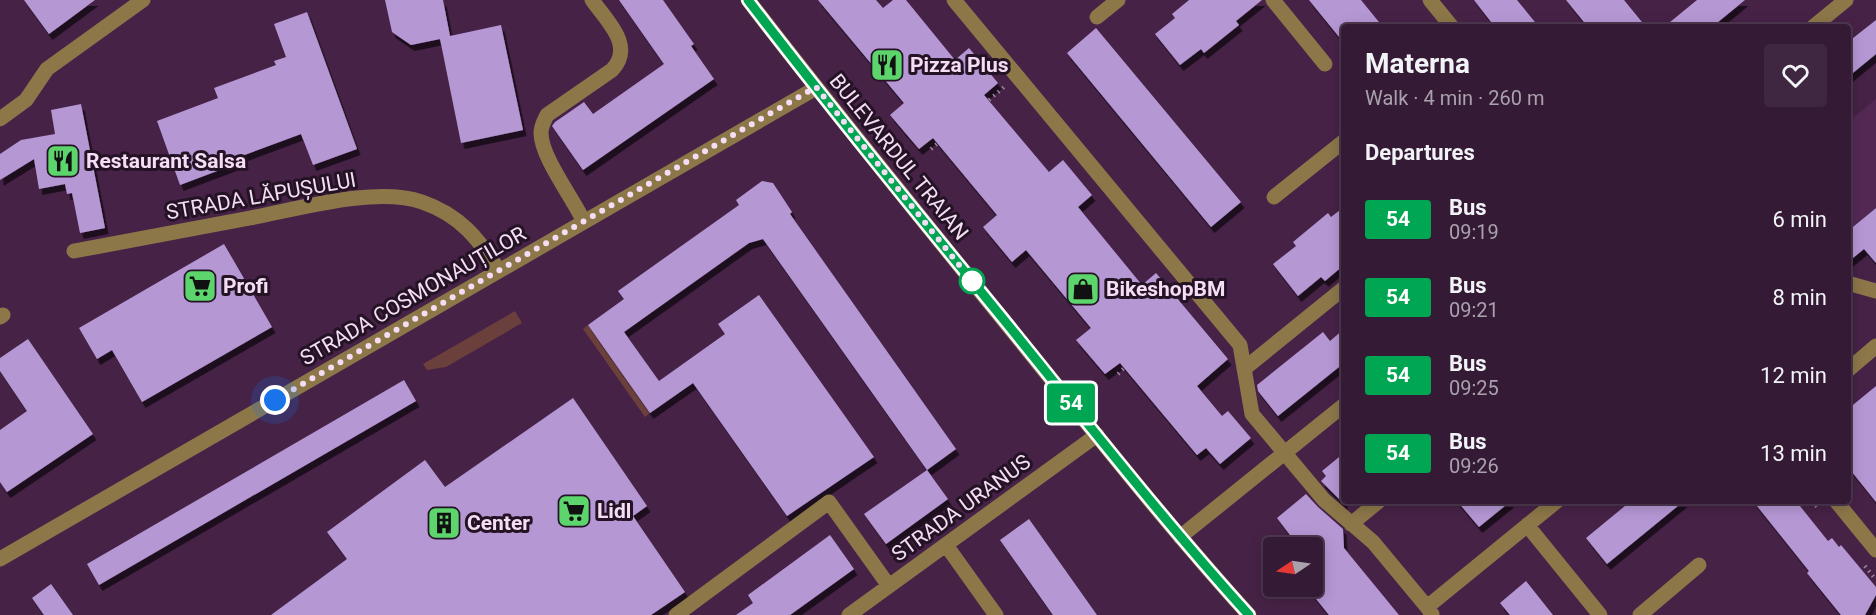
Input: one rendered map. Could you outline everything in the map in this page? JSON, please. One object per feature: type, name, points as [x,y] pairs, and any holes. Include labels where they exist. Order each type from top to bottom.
[{"type":"street","points":[[0,119],[26,100],[47,69],[143,0]]},
{"type":"street","points":[[584,222],[546,153],[541,133],[547,115],[620,62],[622,52],[617,35],[592,0]]},
{"type":"street","name":"BULEVARDUL TRAIAN","points":[[748,0],[1180,537],[1250,615]]},
{"type":"street","points":[[954,0],[1240,345],[1252,414],[1324,500],[1372,542],[1430,611],[1553,504]]},
{"type":"street","points":[[1097,17],[1118,0]]},
{"type":"street","points":[[1273,0],[1325,64]]},
{"type":"street","points":[[1430,0],[1450,24]]},
{"type":"street","points":[[1817,24],[1846,0]]},
{"type":"street","name":"STRADA COSMONAUȚILOR","points":[[0,559],[816,87]]},
{"type":"street","points":[[1274,197],[1341,143]]},
{"type":"street","name":"STRADA LĂPUȘULUI","points":[[74,251],[352,199],[403,198],[430,205],[456,220],[473,234],[499,271]]},
{"type":"street","points":[[1851,284],[1876,291]]},
{"type":"street","points":[[1244,369],[1341,290]]},
{"type":"street","points":[[1851,367],[1876,346]]},
{"type":"street","points":[[1180,537],[1341,407]]},
{"type":"street","name":"STRADA URANUS","points":[[849,615],[1097,435]]},
{"type":"street","points":[[676,615],[829,502],[889,586]]},
{"type":"street","points":[[1351,524],[1375,504]]},
{"type":"street","points":[[1838,504],[1876,550]]},
{"type":"street","points":[[1527,525],[1600,615]]},
{"type":"street","points":[[946,545],[996,615]]},
{"type":"street","points":[[1640,615],[1699,565]]},
{"type":"path","points":[[931,149],[938,143]]},
{"type":"path","points":[[1118,374],[1124,368]]},
{"type":"shaded area","points":[[1876,99],[1876,208],[1851,228],[1851,120]]},
{"type":"shaded area","points":[[1851,233],[1864,249],[1851,260]]},
{"type":"shaded area","points":[[515,311],[522,323],[446,367],[427,370],[423,364]]},
{"type":"shaded area","points":[[588,325],[650,413],[645,417],[583,329]]},
{"type":"building","points":[[24,0],[95,0],[49,34]]},
{"type":"building","points":[[385,0],[443,0],[450,36],[501,25],[523,130],[461,143],[440,39],[411,45],[392,32]]},
{"type":"building","points":[[619,0],[663,0],[694,44],[691,46],[714,79],[583,170],[552,126],[555,122],[584,102],[593,114],[664,64]]},
{"type":"building","points":[[818,0],[876,0],[883,8],[893,0],[906,0],[955,60],[969,48],[998,83],[984,95],[1049,172],[1063,160],[1092,195],[1078,207],[1142,285],[1156,273],[1228,359],[1197,386],[1222,416],[1228,411],[1251,438],[1220,464],[1206,448],[1197,455],[1120,363],[1105,374],[1076,340],[1091,328],[1026,250],[1012,262],[983,227],[997,215],[933,138],[919,149],[890,115],[904,103]]},
{"type":"building","points":[[1189,0],[1262,0],[1236,21],[1239,25],[1204,53],[1201,49],[1180,65],[1155,34],[1175,18],[1172,14]]},
{"type":"building","points":[[1309,0],[1361,0],[1381,24],[1341,24],[1341,39]]},
{"type":"building","points":[[1474,0],[1517,0],[1537,24],[1493,24]]},
{"type":"building","points":[[1566,0],[1624,0],[1644,24],[1586,24]]},
{"type":"building","points":[[1697,0],[1745,0],[1716,24],[1668,24]]},
{"type":"building","points":[[307,12],[357,149],[313,165],[301,134],[231,160],[233,165],[180,185],[157,121],[218,98],[214,88],[276,65],[274,61],[286,57],[274,24]]},
{"type":"building","points":[[1876,20],[1876,54],[1851,75],[1851,40]]},
{"type":"building","points":[[1096,28],[1241,202],[1211,227],[1067,53]]},
{"type":"building","name":"Restaurant Salsa","points":[[81,104],[105,228],[80,233],[72,193],[67,194],[65,184],[39,189],[34,159],[0,180],[0,154],[21,140],[55,134],[51,110]]},
{"type":"building","points":[[762,181],[773,183],[792,212],[790,214],[956,449],[927,470],[763,239],[749,243],[624,332],[659,381],[725,334],[718,324],[759,295],[874,457],[787,516],[693,383],[650,413],[588,325],[624,299],[618,291],[739,205],[736,200]]},
{"type":"building","points":[[1876,208],[1876,263],[1864,249],[1851,260],[1851,229]]},
{"type":"building","points":[[1341,209],[1341,268],[1325,281],[1321,277],[1298,296],[1273,264],[1296,246],[1293,242],[1328,213],[1331,217]]},
{"type":"building","name":"Profi","points":[[224,244],[272,327],[142,402],[112,350],[97,359],[79,328]]},
{"type":"building","points":[[1323,332],[1330,341],[1341,332],[1341,365],[1278,416],[1258,391],[1257,385]]},
{"type":"building","points":[[28,339],[93,434],[7,492],[0,482],[0,430],[27,411],[0,371],[0,358]]},
{"type":"building","points":[[404,380],[416,401],[99,585],[87,564]]},
{"type":"building","points":[[1876,386],[1876,502],[1851,471],[1851,407]]},
{"type":"building","points":[[573,398],[647,506],[633,516],[685,592],[651,615],[271,615],[347,559],[327,532],[425,460],[445,487]]},
{"type":"building","points":[[1341,455],[1341,501],[1321,481],[1326,476],[1322,471]]},
{"type":"building","points":[[927,470],[948,499],[886,544],[864,514]]},
{"type":"building","points":[[1306,494],[1343,529],[1344,548],[1399,615],[1329,615],[1314,597],[1323,597],[1323,537],[1288,537],[1290,535],[1277,518]]},
{"type":"building","points":[[1460,504],[1507,504],[1479,527]]},
{"type":"building","points":[[1627,504],[1680,504],[1607,564],[1586,538]]},
{"type":"building","points":[[1755,504],[1798,504],[1828,541],[1832,538],[1839,547],[1841,545],[1876,587],[1876,595],[1865,615],[1841,615],[1807,573],[1809,571]]},
{"type":"building","points":[[1029,519],[1097,615],[1053,615],[1000,540]]},
{"type":"building","points":[[830,535],[854,569],[790,615],[736,615],[753,603],[748,595]]},
{"type":"building","points":[[1526,581],[1553,615],[1510,615],[1500,603]]},
{"type":"building","points":[[51,584],[73,615],[44,615],[32,598]]},
{"type":"bus line","name":"54","points":[[748,0],[1180,537],[1249,615]]},
{"type":"place","name":"Pizza Plus","points":[[887,65]]},
{"type":"place","name":"Restaurant Salsa","points":[[63,161]]},
{"type":"place","name":"Profi","points":[[200,286]]},
{"type":"place","name":"BikeshopBM","points":[[1083,289]]},
{"type":"place","name":"Lidl","points":[[574,511]]},
{"type":"place","name":"Center","points":[[444,523]]},
{"type":"route","points":[[275,400],[816,87],[972,281]]}]
